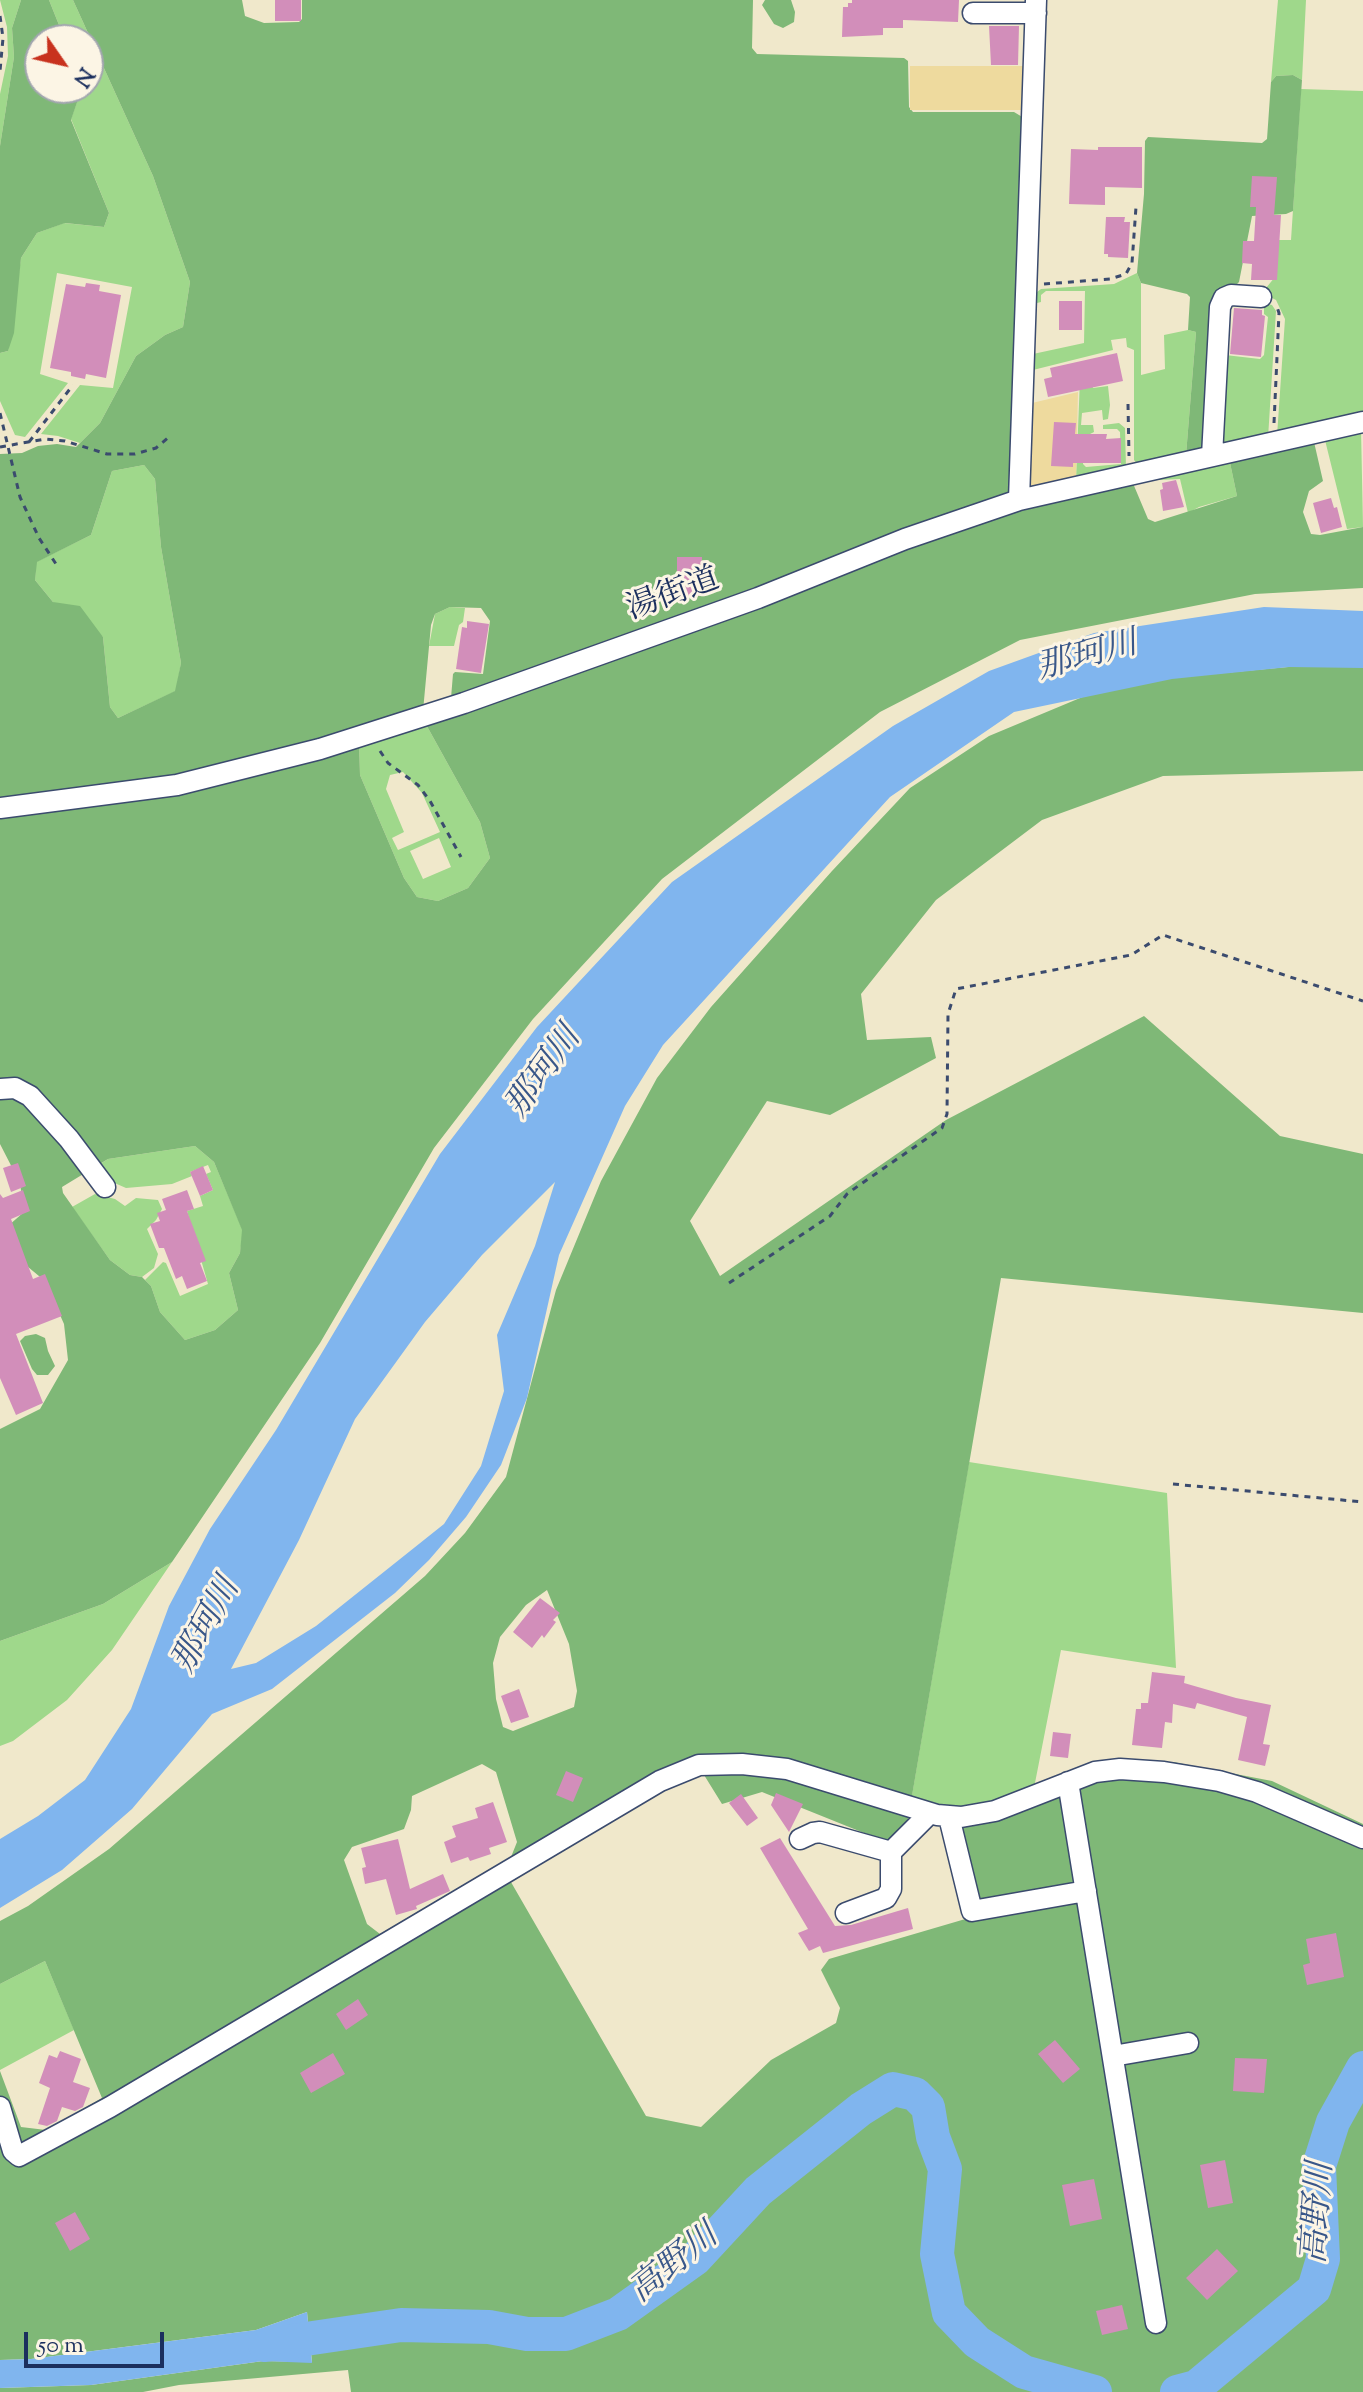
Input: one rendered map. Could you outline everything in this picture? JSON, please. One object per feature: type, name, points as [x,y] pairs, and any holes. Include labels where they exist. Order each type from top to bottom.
[{"type":"street","points":[[973,13],[1036,6],[1019,500]]},
{"type":"street","points":[[1212,456],[1220,307],[1224,298],[1231,295],[1261,297]]},
{"type":"street","name":"湯街道","points":[[0,808],[199,781],[373,732],[743,604],[905,539],[1019,500],[1363,422]]},
{"type":"street","points":[[0,1089],[15,1088],[30,1096],[61,1129],[105,1187]]},
{"type":"street","points":[[0,2107],[13,2151],[19,2156],[110,2107],[660,1781],[699,1765],[742,1764],[787,1769],[940,1815],[995,1811],[1095,1772],[1120,1769],[1219,1781],[1257,1792],[1363,1838]]},
{"type":"street","points":[[1068,1782],[1156,2323]]},
{"type":"street","points":[[891,1852],[940,1815]]},
{"type":"street","points":[[940,1815],[972,1911],[1086,1891]]},
{"type":"street","points":[[800,1839],[820,1832],[891,1852]]},
{"type":"street","points":[[846,1913],[886,1898],[891,1889],[891,1852]]},
{"type":"street","points":[[1113,2056],[1188,2043]]},
{"type":"path","points":[[0,16],[3,38],[0,71]]},
{"type":"path","points":[[1027,285],[1110,279],[1126,274],[1132,263],[1136,207]]},
{"type":"path","points":[[1261,297],[1276,303],[1279,313],[1273,442]]},
{"type":"path","points":[[28,443],[73,385]]},
{"type":"path","points":[[1128,404],[1130,474]]},
{"type":"path","points":[[0,413],[20,497],[39,538],[58,567]]},
{"type":"path","points":[[0,447],[45,439],[65,441],[107,454],[135,454],[156,448],[169,437]]},
{"type":"path","points":[[373,732],[379,750],[388,763],[418,785],[430,801],[461,857]]},
{"type":"path","points":[[729,1283],[830,1216],[847,1194],[942,1128],[947,1114],[948,1014],[956,989],[1131,955],[1163,935],[1363,1001]]},
{"type":"path","points":[[1173,1484],[1363,1502]]},
{"type":"green space","points":[[0,0],[21,0],[12,28],[14,57],[0,146],[0,94],[8,56],[7,27]]},
{"type":"green space","points":[[21,0],[49,0],[59,24],[24,24],[24,104],[76,104],[71,120],[109,213],[104,227],[65,223],[37,233],[21,258],[14,333],[8,351],[0,353],[0,146],[14,57],[12,28]]},
{"type":"green space","points":[[49,0],[73,0],[84,24],[59,24]]},
{"type":"green space","points":[[73,0],[242,0],[245,16],[264,23],[299,22],[302,19],[302,0],[753,0],[752,48],[757,54],[904,58],[908,61],[909,107],[913,112],[1014,112],[1024,118],[1015,508],[1132,481],[1148,519],[1155,522],[1237,496],[1229,458],[1314,442],[1323,481],[1309,491],[1303,512],[1311,534],[1363,527],[1363,588],[1255,594],[1020,640],[880,712],[662,879],[533,1019],[434,1148],[320,1343],[172,1562],[103,1604],[0,1641],[0,1429],[40,1409],[68,1360],[64,1324],[45,1281],[22,1262],[8,1226],[24,1212],[20,1183],[0,1144],[0,454],[22,453],[38,446],[57,444],[76,447],[100,423],[136,356],[165,335],[183,327],[190,282],[153,176],[104,68],[104,24],[84,24]],"holes":[[[144,465],[155,479],[161,547],[181,663],[175,691],[118,718],[110,707],[103,637],[80,606],[53,602],[35,580],[37,562],[91,535],[112,471]],[[450,607],[481,608],[490,621],[483,674],[455,672],[450,710],[423,719],[480,822],[490,858],[468,888],[438,901],[417,897],[404,878],[360,775],[359,741],[423,711],[431,625],[435,614]],[[195,1146],[214,1162],[242,1230],[240,1253],[229,1273],[238,1310],[215,1330],[185,1340],[160,1312],[151,1286],[142,1277],[130,1275],[110,1260],[63,1193],[62,1187],[108,1159]]]},
{"type":"green space","points":[[765,0],[791,0],[794,22],[783,28],[774,24],[762,5]]},
{"type":"green space","points":[[1278,0],[1306,0],[1302,80],[1293,75],[1276,76],[1271,82]]},
{"type":"green space","points":[[104,68],[153,176],[190,282],[183,327],[165,335],[136,356],[100,423],[80,443],[41,434],[80,385],[113,388],[132,287],[57,273],[40,374],[68,383],[25,437],[15,435],[0,401],[0,353],[8,351],[21,258],[37,233],[64,223],[104,227],[109,213],[71,119],[76,104],[104,104]]},
{"type":"green space","points":[[1293,75],[1302,80],[1293,211],[1252,216],[1239,282],[1232,289],[1208,447],[1186,455],[1196,332],[1188,330],[1190,297],[1187,294],[1141,283],[1137,273],[1145,141],[1148,137],[1262,143],[1267,139],[1271,82],[1276,76]]},
{"type":"green space","points":[[1301,89],[1363,91],[1363,417],[1277,436],[1285,319],[1276,300],[1266,295],[1266,288],[1275,277],[1279,240],[1291,240]]},
{"type":"green space","points":[[1137,273],[1141,283],[1141,375],[1165,369],[1164,335],[1188,330],[1196,332],[1186,455],[1138,465],[1134,460],[1134,350],[1127,347],[1126,338],[1111,340],[1113,350],[1033,370],[1033,354],[1084,343],[1085,291],[1046,291],[1041,295],[1041,302],[1037,303],[1037,292],[1041,289],[1114,284]]},
{"type":"green space","points":[[1264,303],[1272,305],[1276,311],[1268,438],[1217,449],[1225,355],[1260,359],[1264,355],[1268,317],[1264,314]]},
{"type":"green space","points":[[1080,379],[1092,384],[1093,388],[1108,386],[1110,405],[1108,419],[1103,420],[1102,410],[1082,413],[1081,425],[1093,425],[1094,432],[1084,437],[1083,464],[1086,467],[1121,464],[1120,432],[1117,429],[1103,429],[1103,425],[1119,423],[1125,428],[1126,468],[1076,479]]},
{"type":"green space","points":[[1361,428],[1363,527],[1347,529],[1324,436]]},
{"type":"green space","points":[[1229,458],[1237,496],[1188,513],[1180,479],[1159,480],[1153,475]]},
{"type":"green space","points":[[144,465],[155,479],[161,547],[181,663],[176,691],[118,718],[110,707],[103,637],[53,602],[35,580],[36,562],[91,535],[112,471]]},
{"type":"green space","points":[[450,607],[465,608],[454,646],[429,646],[435,614]]},
{"type":"green space","points":[[1363,660],[1363,771],[1163,776],[1042,820],[936,900],[861,994],[867,1040],[931,1037],[936,1058],[830,1115],[767,1101],[690,1221],[720,1276],[946,1120],[1144,1016],[1280,1136],[1363,1154],[1363,1313],[1001,1278],[908,1819],[889,1843],[762,1792],[722,1804],[696,1762],[504,1870],[646,2116],[701,2127],[771,2060],[836,2023],[840,2008],[821,1970],[829,1959],[979,1915],[960,1828],[1058,1795],[1096,1763],[1173,1762],[1272,1781],[1363,1824],[1363,2392],[351,2392],[348,2370],[179,2385],[143,2392],[0,2392],[0,2388],[91,2385],[263,2361],[312,2362],[307,2312],[256,2330],[31,2359],[0,2360],[0,2071],[21,2127],[46,2130],[102,2098],[45,1961],[0,1984],[0,1921],[28,1906],[109,1849],[425,1576],[465,1533],[506,1477],[556,1290],[601,1181],[657,1078],[711,1007],[910,788],[989,736],[1116,683]],"holes":[[[547,1590],[569,1644],[577,1691],[574,1707],[513,1731],[503,1727],[496,1699],[493,1663],[500,1637],[526,1605]],[[482,1764],[496,1772],[517,1842],[511,1857],[380,1934],[367,1924],[344,1860],[352,1847],[404,1829],[412,1796]]]},
{"type":"green space","points":[[423,719],[480,822],[490,858],[468,888],[438,901],[417,897],[404,878],[360,775],[359,741]],"holes":[[[403,772],[422,793],[440,832],[398,850],[392,838],[404,832],[386,789],[390,775]],[[439,838],[451,867],[423,879],[410,851]]]},
{"type":"green space","points":[[195,1146],[214,1162],[243,1231],[240,1253],[229,1273],[238,1310],[215,1330],[185,1340],[160,1312],[151,1286],[145,1280],[163,1262],[180,1296],[208,1284],[187,1211],[203,1206],[200,1196],[213,1190],[206,1174],[211,1172],[208,1165],[172,1184],[126,1188],[110,1181],[97,1166],[108,1159]]},
{"type":"green space","points":[[95,1194],[115,1199],[125,1206],[136,1198],[158,1200],[162,1209],[147,1229],[158,1254],[154,1268],[142,1277],[130,1275],[110,1260],[72,1207]]},
{"type":"green space","points":[[36,1334],[45,1338],[55,1366],[48,1375],[37,1375],[32,1369],[20,1341],[25,1336]]},
{"type":"green space","points":[[969,1462],[1167,1493],[1176,1668],[1061,1650],[1034,1788],[996,1802],[959,1810],[911,1801]]},
{"type":"green space","points":[[172,1562],[112,1650],[67,1700],[13,1741],[0,1746],[0,1641],[103,1604]]},
{"type":"green space","points":[[45,1961],[74,2030],[0,2070],[0,1984]]},
{"type":"sand","points":[[910,66],[1023,66],[1023,110],[910,110]]},
{"type":"sand","points":[[1078,392],[1076,479],[1033,488],[1027,484],[1032,403]]},
{"type":"water","name":"那珂川","points":[[1264,607],[1363,611],[1363,668],[1289,667],[1172,679],[1014,712],[890,797],[663,1045],[625,1106],[559,1255],[527,1398],[501,1465],[466,1517],[395,1593],[272,1689],[212,1714],[132,1809],[62,1870],[0,1908],[0,1839],[38,1816],[85,1780],[131,1709],[169,1606],[210,1529],[276,1430],[440,1154],[537,1027],[672,882],[893,726],[989,671],[1094,633]],"holes":[[[555,1182],[535,1246],[497,1335],[504,1391],[481,1466],[444,1524],[316,1626],[256,1663],[231,1669],[299,1540],[355,1419],[425,1322],[482,1255]]]},
{"type":"water","points":[[307,2312],[312,2363],[263,2361],[91,2385],[0,2388],[0,2360],[31,2359],[256,2330]]},
{"type":"building","points":[[275,0],[301,0],[301,21],[275,21]]},
{"type":"building","points":[[852,0],[959,0],[958,22],[903,20],[903,28],[883,28],[883,35],[842,37],[843,7],[848,7]]},
{"type":"building","points":[[989,26],[1019,26],[1018,65],[991,65]]},
{"type":"building","points":[[1098,147],[1142,147],[1142,188],[1105,187],[1105,205],[1069,204],[1071,149],[1098,150]]},
{"type":"building","points":[[1252,176],[1277,177],[1274,215],[1281,215],[1277,280],[1251,280],[1252,264],[1242,263],[1243,241],[1254,241],[1256,207],[1250,207]]},
{"type":"building","points":[[1106,217],[1125,217],[1124,222],[1130,222],[1128,258],[1104,254]]},
{"type":"building","points":[[86,283],[100,285],[99,291],[121,295],[106,378],[86,374],[85,379],[71,376],[71,372],[50,368],[66,284],[85,287]]},
{"type":"building","points":[[1059,301],[1082,301],[1082,330],[1059,330]]},
{"type":"building","points":[[1234,308],[1262,310],[1265,316],[1261,357],[1230,354]]},
{"type":"building","points":[[1117,353],[1123,381],[1048,397],[1044,379],[1052,377],[1050,368]]},
{"type":"building","points":[[1054,422],[1076,423],[1075,434],[1107,434],[1106,439],[1121,438],[1121,463],[1051,466]]},
{"type":"building","points":[[1176,480],[1184,507],[1163,511],[1162,483]]},
{"type":"building","points":[[1331,498],[1334,508],[1337,507],[1342,527],[1321,533],[1313,503]]},
{"type":"building","points":[[677,557],[702,557],[701,596],[681,596]]},
{"type":"building","points":[[467,621],[489,624],[481,673],[456,669],[462,627],[467,628]]},
{"type":"building","points":[[18,1163],[26,1186],[11,1192],[3,1168]]},
{"type":"building","points":[[203,1166],[213,1190],[200,1196],[190,1172]]},
{"type":"building","points":[[23,1190],[30,1211],[11,1219],[33,1279],[45,1274],[62,1316],[16,1334],[43,1403],[16,1415],[0,1378],[0,1194],[3,1198]]},
{"type":"building","points":[[187,1190],[194,1209],[187,1211],[206,1261],[200,1263],[207,1281],[187,1289],[182,1276],[176,1279],[150,1224],[160,1221],[157,1213],[166,1210],[162,1199]]},
{"type":"building","points":[[540,1598],[560,1613],[544,1638],[542,1635],[532,1648],[513,1632]]},
{"type":"building","points":[[1152,1672],[1185,1676],[1184,1683],[1271,1705],[1263,1744],[1270,1745],[1265,1766],[1238,1760],[1247,1717],[1197,1703],[1195,1709],[1173,1704],[1172,1723],[1165,1722],[1162,1748],[1132,1745],[1136,1709],[1141,1709],[1141,1703],[1148,1703]]},
{"type":"building","points":[[519,1689],[529,1717],[511,1723],[501,1696]]},
{"type":"building","points":[[1053,1732],[1071,1734],[1068,1758],[1050,1756]]},
{"type":"building","points":[[566,1771],[583,1778],[573,1802],[556,1795]]},
{"type":"building","points":[[776,1793],[803,1804],[789,1832],[771,1805]]},
{"type":"building","points":[[741,1794],[758,1818],[747,1826],[729,1803]]},
{"type":"building","points":[[493,1802],[507,1842],[489,1848],[491,1854],[451,1863],[444,1842],[456,1837],[452,1826],[478,1818],[475,1808]]},
{"type":"building","points":[[780,1838],[835,1926],[851,1925],[908,1908],[913,1929],[823,1953],[820,1946],[809,1951],[798,1933],[808,1929],[760,1848]]},
{"type":"building","points":[[398,1839],[410,1889],[443,1874],[450,1891],[416,1906],[417,1909],[396,1915],[386,1879],[365,1884],[362,1868],[366,1867],[361,1848]]},
{"type":"building","points":[[1336,1933],[1344,1977],[1307,1985],[1303,1965],[1310,1963],[1306,1939]]},
{"type":"building","points":[[358,1999],[368,2015],[346,2030],[336,2014]]},
{"type":"building","points":[[1055,2040],[1080,2069],[1063,2083],[1038,2054]]},
{"type":"building","points":[[60,2051],[81,2059],[73,2082],[90,2088],[83,2107],[75,2111],[62,2107],[57,2121],[47,2126],[38,2124],[50,2088],[39,2083],[49,2055],[57,2058]]},
{"type":"building","points":[[333,2053],[345,2074],[311,2093],[300,2073]]},
{"type":"building","points":[[1235,2058],[1267,2059],[1264,2093],[1233,2091]]},
{"type":"building","points":[[1225,2160],[1233,2203],[1208,2208],[1200,2165]]},
{"type":"building","points":[[1094,2179],[1102,2219],[1070,2226],[1062,2185]]},
{"type":"building","points":[[75,2212],[90,2239],[70,2251],[55,2223]]},
{"type":"building","points":[[1217,2249],[1238,2271],[1207,2300],[1186,2278]]},
{"type":"building","points":[[1122,2305],[1128,2329],[1102,2335],[1096,2311]]},
{"type":"waterway","name":"高野川","points":[[1177,2392],[1196,2387],[1314,2289],[1323,2259],[1319,2166],[1333,2122],[1363,2068]]},
{"type":"waterway","name":"高野川","points":[[265,2345],[401,2325],[489,2327],[527,2334],[566,2334],[618,2314],[695,2259],[758,2191],[861,2109],[893,2089],[915,2094],[928,2107],[933,2137],[945,2169],[937,2254],[949,2313],[977,2342],[1024,2372],[1095,2392]]}]
